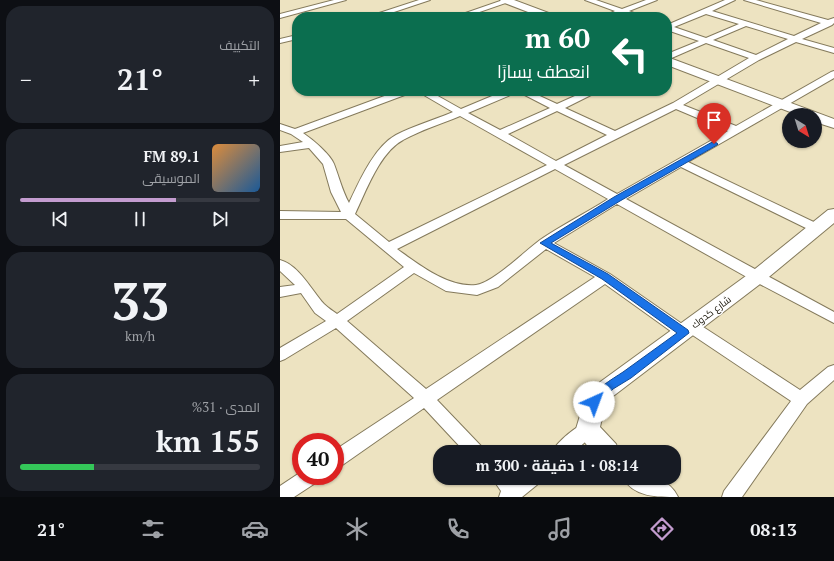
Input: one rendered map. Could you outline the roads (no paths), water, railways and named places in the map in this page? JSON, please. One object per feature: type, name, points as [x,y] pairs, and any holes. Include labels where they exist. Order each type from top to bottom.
[{"type":"street","points":[[282,14],[342,0]]},
{"type":"street","points":[[388,12],[426,0]]},
{"type":"street","points":[[474,12],[507,0],[537,12]]},
{"type":"street","points":[[589,0],[625,12]]},
{"type":"street","points":[[622,11],[653,0]]},
{"type":"street","points":[[672,25],[731,0]]},
{"type":"street","points":[[748,0],[831,22]]},
{"type":"street","points":[[705,11],[834,51]]},
{"type":"street","points":[[282,14],[292,19]]},
{"type":"street","points":[[388,248],[556,166],[676,105],[756,58],[831,22]]},
{"type":"street","points":[[672,55],[745,24]]},
{"type":"street","points":[[672,28],[756,58]]},
{"type":"street","points":[[280,41],[292,38]]},
{"type":"street","points":[[672,63],[792,108]]},
{"type":"street","points":[[280,127],[295,132],[312,145],[328,163],[337,192],[349,215],[388,248],[413,267],[451,288],[477,290],[493,284],[544,243],[617,199],[834,74]]},
{"type":"street","points":[[295,132],[393,96]]},
{"type":"street","points":[[431,96],[757,277],[834,318]]},
{"type":"street","points":[[349,215],[373,164],[386,147],[398,138],[500,96]]},
{"type":"street","points":[[532,96],[615,135]]},
{"type":"street","points":[[500,134],[583,96]]},
{"type":"street","points":[[676,105],[736,130]]},
{"type":"street","points":[[822,120],[834,124]]},
{"type":"street","points":[[280,149],[294,146],[312,145]]},
{"type":"street","points":[[681,163],[827,222]]},
{"type":"street","points":[[280,215],[349,215]]},
{"type":"street","name":"شارع كدوك","points":[[588,429],[594,402],[609,386],[627,375],[688,330],[827,222]]},
{"type":"street","points":[[544,243],[605,277],[801,399]]},
{"type":"street","points":[[280,264],[301,283],[320,309],[337,321],[426,399],[469,445]]},
{"type":"street","points":[[280,355],[337,321],[413,267]]},
{"type":"street","points":[[344,454],[605,277]]},
{"type":"street","points":[[280,292],[304,288]]},
{"type":"street","points":[[731,497],[801,399],[834,371]]},
{"type":"street","points":[[569,445],[588,429],[601,445]]},
{"type":"street","points":[[280,496],[296,485]]},
{"type":"street","points":[[505,485],[511,495],[523,485]]},
{"type":"street","points":[[647,485],[665,497]]}]
